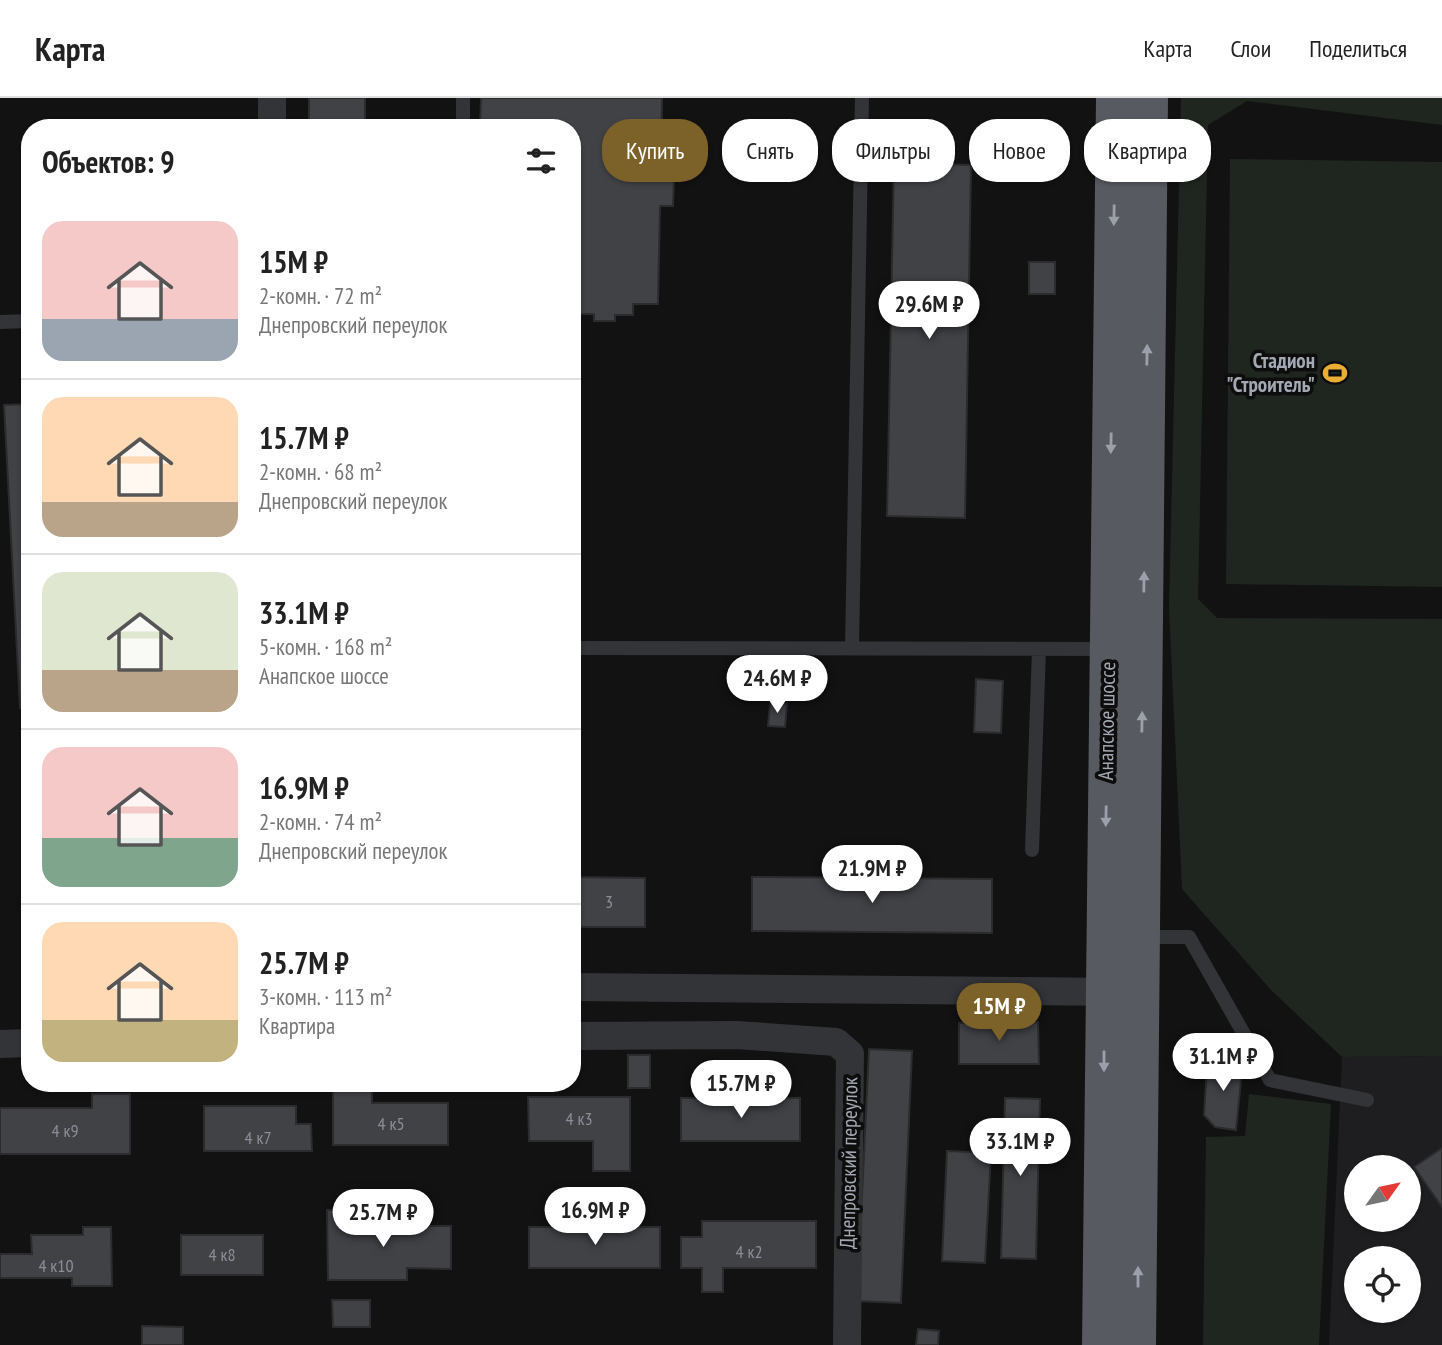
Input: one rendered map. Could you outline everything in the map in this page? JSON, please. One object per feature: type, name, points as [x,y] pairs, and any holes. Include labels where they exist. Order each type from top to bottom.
[{"type":"highway","name":"Анапское шоссе","points":[[1115,98],[1126,650],[1140,937],[1122,992],[1137,1345]]},
{"type":"highway","name":"Анапское шоссе","points":[[1101,1345],[1122,992],[1126,650],[1149,98]]},
{"type":"street","points":[[272,98],[272,119]]},
{"type":"street","points":[[581,987],[1122,992]]},
{"type":"street","name":"Днепровский переулок","points":[[581,1037],[737,1035],[836,1042],[850,1054],[847,1345]]},
{"type":"street","points":[[0,1044],[21,1043]]},
{"type":"lane","points":[[463,98],[463,119]]},
{"type":"lane","points":[[852,648],[862,98]]},
{"type":"lane","points":[[0,322],[21,321]]},
{"type":"lane","points":[[581,648],[1126,650]]},
{"type":"lane","points":[[1032,850],[1039,649]]},
{"type":"lane","points":[[1140,937],[1189,937],[1270,1080],[1367,1100]]},
{"type":"shaded area","points":[[1181,98],[1442,98],[1442,125],[1247,101],[1211,123],[1211,119],[1181,119]]},
{"type":"shaded area","name":"Стадион \"Строитель\"","points":[[1230,159],[1442,162],[1442,587],[1226,584]]},
{"type":"shaded area","points":[[1179,182],[1207,182],[1198,599],[1217,618],[1442,619],[1442,1056],[1342,1057],[1271,990],[1182,889],[1169,608]]},
{"type":"shaded area","points":[[1442,1056],[1442,1345],[1329,1345],[1342,1057]]},
{"type":"shaded area","points":[[1249,1094],[1331,1104],[1319,1345],[1203,1345],[1206,1137],[1245,1136]]},
{"type":"building","points":[[309,98],[365,98],[365,119],[309,119]]},
{"type":"building","points":[[481,98],[662,98],[662,119],[602,119],[602,182],[674,182],[673,206],[660,206],[658,304],[633,304],[633,315],[615,315],[615,321],[594,321],[594,314],[581,314],[581,119],[480,119]]},
{"type":"building","points":[[955,165],[969,165],[965,518],[887,516],[894,182],[955,182]]},
{"type":"building","points":[[1029,262],[1055,262],[1055,294],[1029,294]]},
{"type":"building","points":[[21,404],[20,708],[4,405]]},
{"type":"building","points":[[976,679],[1003,681],[1001,733],[974,732]]},
{"type":"building","points":[[770,703],[787,704],[785,727],[768,726]]},
{"type":"building","points":[[581,877],[645,878],[645,927],[581,927]]},
{"type":"building","points":[[752,877],[992,879],[992,933],[752,931]]},
{"type":"building","points":[[1038,1022],[1039,1064],[959,1064],[959,1023]]},
{"type":"building","points":[[869,1049],[912,1051],[901,1303],[857,1301]]},
{"type":"building","points":[[628,1055],[650,1055],[650,1088],[628,1088]]},
{"type":"building","points":[[1220,1059],[1243,1061],[1236,1130],[1215,1127],[1204,1115],[1207,1067]]},
{"type":"building","points":[[333,1092],[372,1092],[372,1103],[448,1103],[448,1145],[333,1145]]},
{"type":"building","points":[[92,1094],[130,1094],[130,1154],[0,1154],[0,1108],[92,1108]]},
{"type":"building","points":[[528,1097],[630,1097],[630,1171],[593,1171],[593,1141],[529,1141]]},
{"type":"building","points":[[681,1098],[800,1098],[800,1141],[681,1141]]},
{"type":"building","points":[[1005,1098],[1040,1099],[1036,1259],[1001,1258]]},
{"type":"building","points":[[204,1106],[296,1106],[296,1124],[311,1124],[312,1151],[204,1151]]},
{"type":"building","points":[[1442,1148],[1442,1207],[1421,1177],[1421,1162]]},
{"type":"building","points":[[947,1151],[991,1153],[985,1263],[942,1261]]},
{"type":"building","points":[[327,1210],[349,1210],[349,1226],[451,1226],[451,1269],[407,1268],[407,1280],[328,1280]]},
{"type":"building","points":[[702,1221],[816,1221],[816,1268],[723,1268],[723,1292],[702,1292],[702,1268],[681,1268],[681,1237],[702,1237]]},
{"type":"building","points":[[83,1227],[111,1227],[112,1286],[72,1286],[72,1278],[0,1278],[0,1254],[32,1254],[31,1235],[83,1235]]},
{"type":"building","points":[[529,1227],[660,1227],[660,1268],[529,1268]]},
{"type":"building","points":[[181,1235],[263,1235],[263,1275],[181,1275]]},
{"type":"building","points":[[332,1300],[370,1300],[370,1327],[333,1327]]},
{"type":"building","points":[[142,1326],[183,1327],[183,1345],[142,1345]]},
{"type":"building","points":[[918,1329],[939,1331],[938,1345],[916,1345]]},
{"type":"place","name":"Стадион \"Строитель\"","points":[[1335,373]]}]
